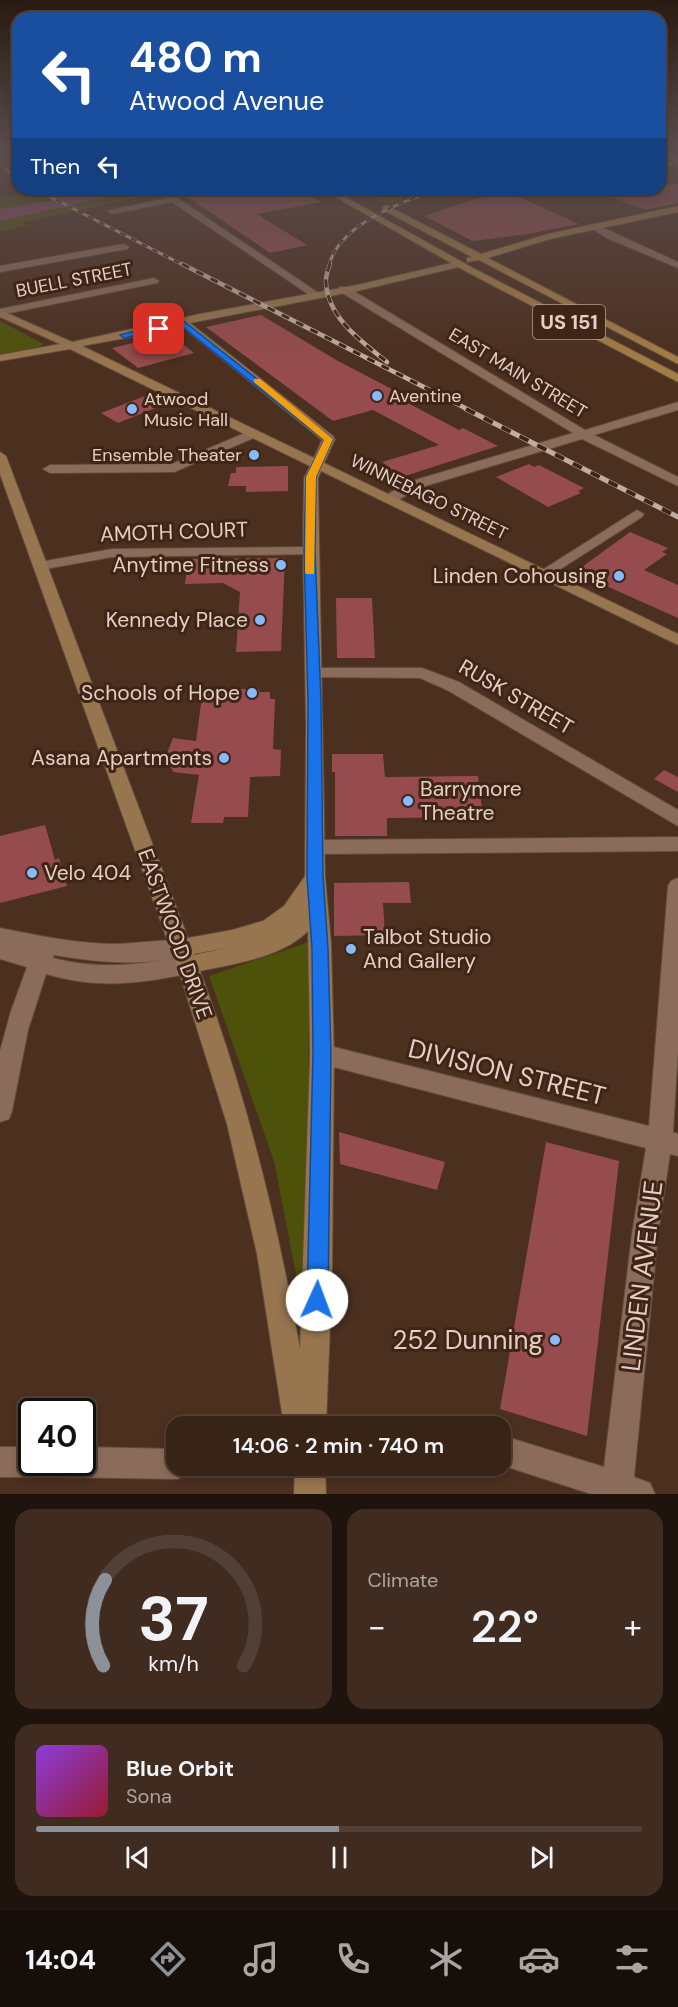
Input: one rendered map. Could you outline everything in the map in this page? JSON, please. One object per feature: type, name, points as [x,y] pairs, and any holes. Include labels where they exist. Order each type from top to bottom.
[{"type":"main road","name":"US 151","points":[[382,221],[678,379]]},
{"type":"main road","name":"US 151","points":[[410,221],[678,361]]},
{"type":"main road","points":[[460,264],[642,221]]},
{"type":"main road","points":[[457,244],[482,246],[602,230]]},
{"type":"main road","points":[[482,259],[548,237]]},
{"type":"street","points":[[205,221],[315,294]]},
{"type":"street","points":[[602,230],[610,236],[678,265]]},
{"type":"street","points":[[0,268],[124,247]]},
{"type":"street","points":[[0,358],[124,335],[315,294],[370,285],[460,264]]},
{"type":"street","name":"BUELL STREET","points":[[0,312],[154,280]]},
{"type":"street","name":"EAST MAIN STREET","points":[[343,289],[584,434],[678,482]]},
{"type":"street","name":"WINNEBAGO STREET","points":[[0,312],[678,640]]},
{"type":"street","points":[[183,322],[326,435],[328,444],[311,477],[315,884],[322,1054],[318,1277],[311,1416]]},
{"type":"street","points":[[389,500],[417,484],[678,406]]},
{"type":"street","points":[[50,469],[174,468],[252,434]]},
{"type":"street","name":"EASTWOOD DRIVE","points":[[1,464],[184,957],[239,1124],[270,1254],[297,1416]]},
{"type":"street","points":[[543,574],[638,514]]},
{"type":"street","name":"AMOTH COURT","points":[[40,566],[78,557],[112,553],[310,551]]},
{"type":"street","name":"RUSK STREET","points":[[314,673],[412,672],[431,675],[678,819]]},
{"type":"street","points":[[315,847],[678,844]]},
{"type":"street","points":[[0,936],[43,954],[107,976],[126,975],[184,957],[273,942],[290,934],[304,921],[315,884]]},
{"type":"street","name":"LINDEN AVENUE","points":[[628,1490],[645,1234],[669,1143],[678,886]]},
{"type":"street","points":[[0,950],[43,954]]},
{"type":"street","points":[[0,1111],[9,1060],[43,954]]},
{"type":"street","name":"DIVISION STREET","points":[[322,1054],[669,1143]]},
{"type":"street","points":[[511,1453],[628,1490]]},
{"type":"street","points":[[0,1462],[18,1462]]},
{"type":"street","points":[[96,1463],[166,1464]]},
{"type":"green space","points":[[0,221],[30,221],[24,222],[28,225],[0,232]]},
{"type":"green space","points":[[0,321],[44,344],[36,349],[0,355]]},
{"type":"green space","points":[[309,942],[308,1191],[303,1310],[274,1161],[209,976]]},
{"type":"building","points":[[223,221],[268,221],[307,245],[270,253]]},
{"type":"building","points":[[433,221],[572,221],[579,224],[528,234],[473,241]]},
{"type":"building","points":[[261,315],[338,361],[411,399],[404,401],[459,430],[463,428],[498,446],[402,477],[382,462],[439,445],[373,410],[333,421],[206,327]]},
{"type":"building","points":[[170,334],[194,353],[138,368],[112,348]]},
{"type":"building","name":"Atwood Music Hall","points":[[145,396],[163,405],[118,423],[101,413]]},
{"type":"building","points":[[529,464],[534,467],[539,465],[584,488],[578,491],[581,493],[548,507],[496,477]]},
{"type":"building","points":[[288,466],[288,491],[246,492],[246,486],[228,486],[231,473],[236,473],[236,467]]},
{"type":"building","name":"Linden Cohousing","points":[[630,532],[668,548],[662,552],[667,554],[644,570],[678,585],[678,618],[575,572]]},
{"type":"building","name":"Kennedy Place","points":[[285,558],[281,651],[236,652],[240,592],[223,583],[185,584],[188,559]]},
{"type":"building","points":[[336,598],[372,598],[375,658],[337,658]]},
{"type":"building","points":[[203,689],[259,689],[259,692],[270,692],[270,699],[275,699],[273,749],[281,750],[280,776],[250,777],[248,817],[224,817],[223,823],[191,823],[199,775],[173,772],[166,756],[173,738],[196,741]]},
{"type":"building","name":"Barrymore Theatre","points":[[332,754],[383,754],[385,777],[478,776],[483,817],[387,818],[387,836],[335,836],[335,772],[332,772]]},
{"type":"building","points":[[664,770],[678,777],[678,792],[654,779]]},
{"type":"building","name":"Velo 404","points":[[45,825],[55,860],[59,858],[67,886],[0,903],[0,836]]},
{"type":"building","points":[[409,882],[411,903],[383,903],[385,935],[334,936],[334,883]]},
{"type":"building","points":[[339,1132],[445,1162],[437,1190],[340,1164]]},
{"type":"building","name":"252 Dunning","points":[[546,1142],[619,1161],[587,1436],[500,1409]]},
{"type":"railway","points":[[97,221],[185,266]]},
{"type":"railway","points":[[329,266],[335,251],[345,238],[368,221]]},
{"type":"railway","points":[[182,264],[469,410]]},
{"type":"railway","points":[[330,264],[326,281],[328,296],[333,307],[348,328],[387,362]]},
{"type":"railway","points":[[466,409],[678,517]]},
{"type":"slow traffic","points":[[257,381],[329,439],[311,477],[310,572]]},
{"type":"place","name":"Aventine","points":[[377,396]]},
{"type":"place","name":"Atwood Music Hall","points":[[132,409]]},
{"type":"place","name":"Ensemble Theater","points":[[254,455]]},
{"type":"place","name":"Anytime Fitness","points":[[281,565]]},
{"type":"place","name":"Linden Cohousing","points":[[619,576]]},
{"type":"place","name":"Kennedy Place","points":[[260,620]]},
{"type":"place","name":"Schools of Hope","points":[[252,693]]},
{"type":"place","name":"Asana Apartments","points":[[224,758]]},
{"type":"place","name":"Barrymore Theatre","points":[[408,801]]},
{"type":"place","name":"Velo 404","points":[[32,873]]},
{"type":"place","name":"Talbot Studio And Gallery","points":[[351,949]]},
{"type":"place","name":"252 Dunning","points":[[555,1340]]},
{"type":"route","points":[[159,329],[124,335],[181,321],[329,439],[311,477],[315,876],[320,949],[322,1054],[317,1300]]}]
